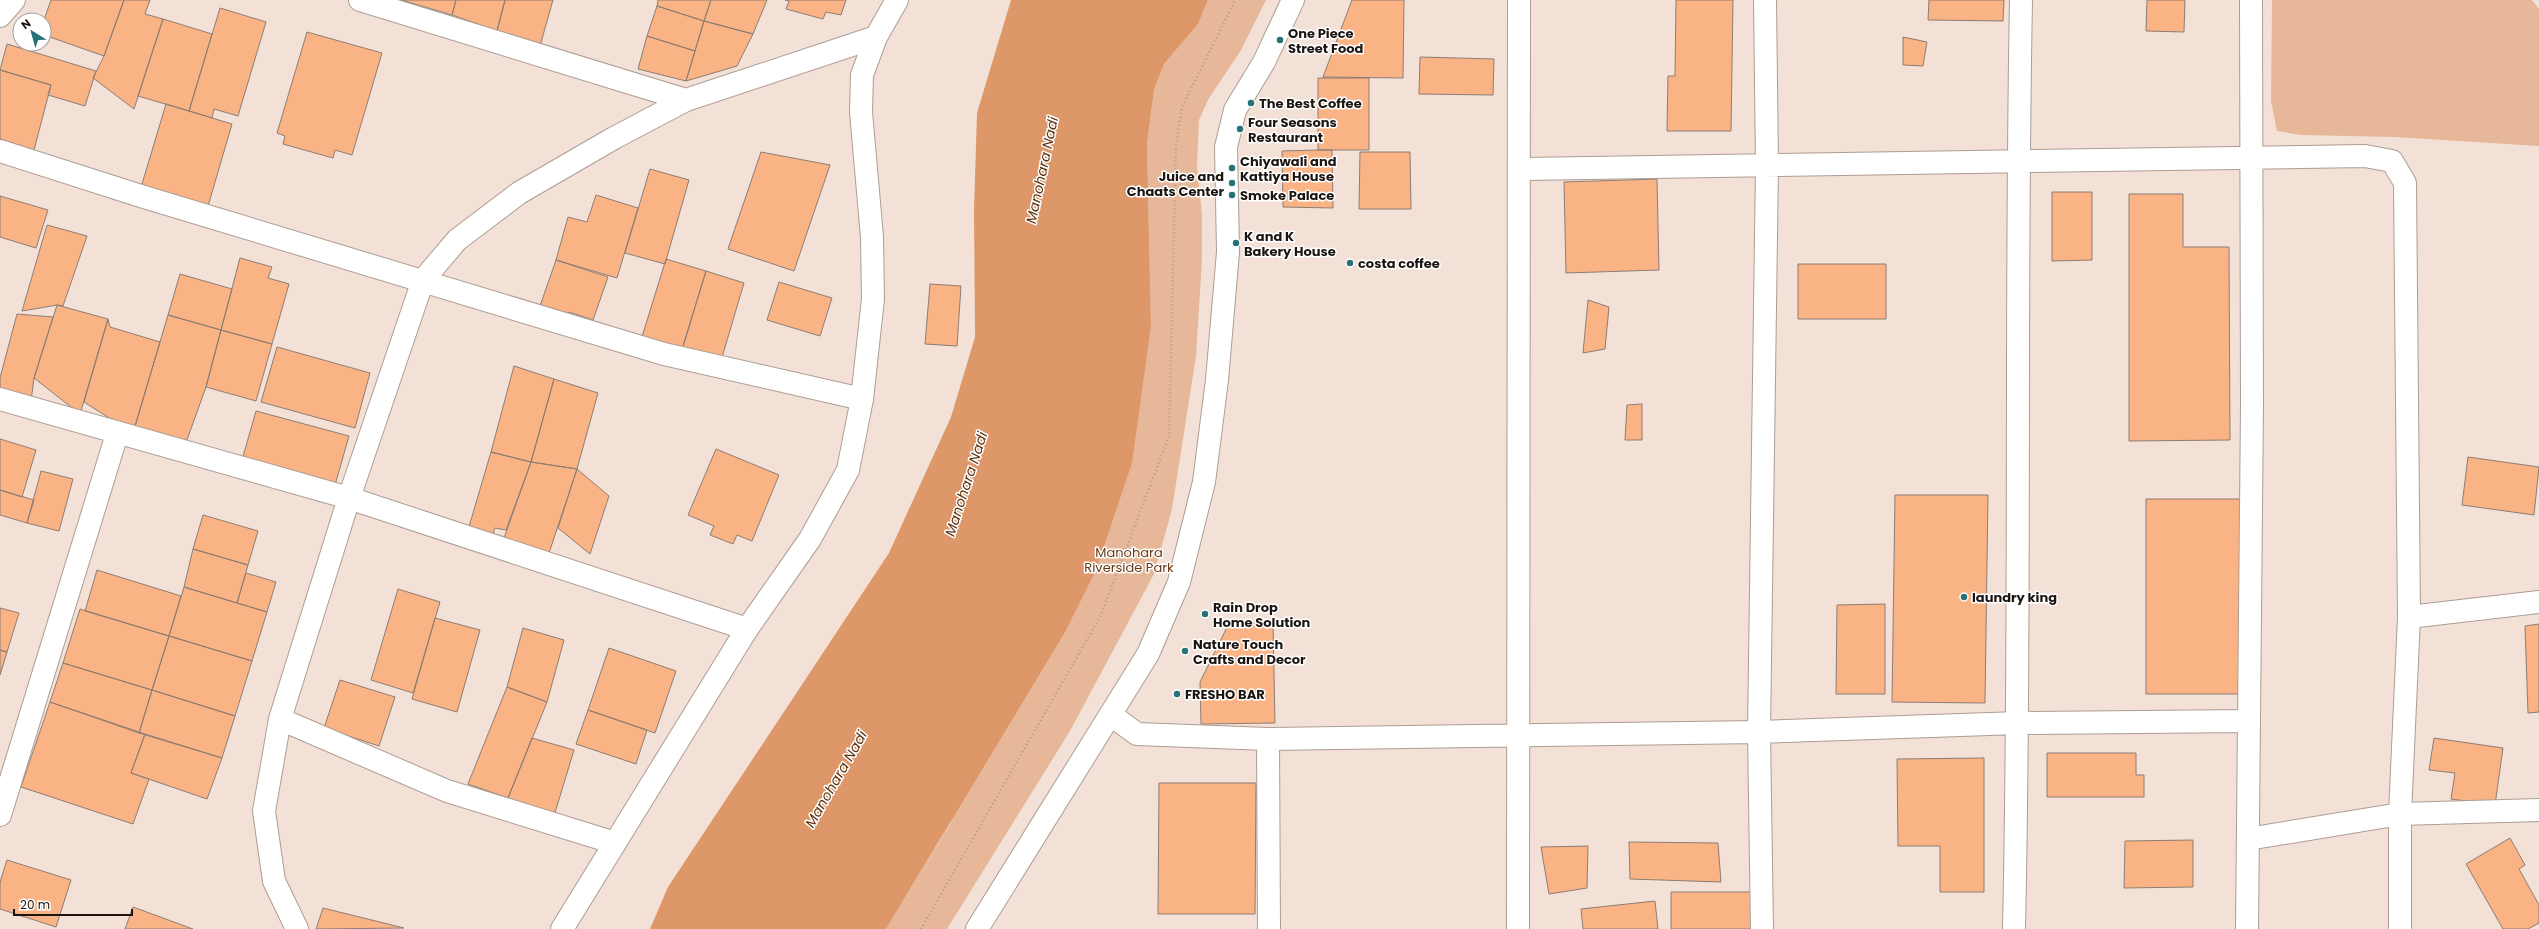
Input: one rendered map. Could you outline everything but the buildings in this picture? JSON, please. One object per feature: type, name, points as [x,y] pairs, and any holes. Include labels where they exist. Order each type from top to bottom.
[{"type":"street","points":[[0,16],[14,0]]},
{"type":"street","points":[[360,0],[686,100]]},
{"type":"street","points":[[562,929],[748,629],[810,539],[848,470],[862,399],[873,299],[872,237],[861,112],[862,75],[876,37],[897,0]]},
{"type":"street","points":[[977,929],[1148,654],[1180,582],[1204,482],[1217,380],[1228,252],[1226,147],[1235,110],[1264,62],[1293,0]]},
{"type":"street","points":[[1518,929],[1519,0]]},
{"type":"street","points":[[1762,929],[1759,732],[1767,165],[1765,0]]},
{"type":"street","points":[[2014,929],[2018,723],[2018,163],[2021,0]]},
{"type":"street","points":[[2247,929],[2252,405],[2251,0]]},
{"type":"street","points":[[297,929],[274,882],[264,811],[280,720],[349,498],[423,280],[457,240],[519,193],[686,100],[876,37]]},
{"type":"street","points":[[0,151],[144,197],[664,354],[862,399]]},
{"type":"street","points":[[1519,169],[2252,160],[2365,156],[2392,161],[2405,183],[2409,618],[2400,814],[2400,929]]},
{"type":"street","points":[[0,399],[117,434],[349,498],[748,629]]},
{"type":"street","points":[[0,815],[117,434]]},
{"type":"street","points":[[2409,618],[2539,602]]},
{"type":"street","points":[[1111,715],[1137,734],[1268,739],[1759,732],[2018,723],[2248,721]]},
{"type":"street","points":[[280,720],[447,791],[615,843]]},
{"type":"street","points":[[1268,739],[1269,929]]},
{"type":"street","points":[[2248,839],[2400,814],[2539,810]]},
{"type":"path","points":[[921,929],[1101,615],[1169,436],[1176,145],[1182,107],[1235,0]]},
{"type":"green space","name":"Manohara Riverside Park","points":[[1208,0],[1266,0],[1240,52],[1209,98],[1199,120],[1197,166],[1202,215],[1202,260],[1196,356],[1172,509],[1154,574],[1070,731],[947,929],[886,929],[950,824],[1151,325],[1147,144],[1154,90],[1164,64],[1198,24]]},
{"type":"green space","points":[[2272,0],[2532,0],[2539,9],[2539,146],[2395,137],[2301,135],[2277,131],[2271,101]]},
{"type":"water","name":"Manohara Nadi","points":[[1011,0],[1208,0],[1198,24],[1164,64],[1154,90],[1147,144],[1151,325],[1132,463],[1096,570],[1065,632],[886,929],[650,929],[668,887],[889,553],[951,417],[975,337],[974,210],[977,113]]},
{"type":"place","name":"One Piece Street Food","points":[[1280,40]]},
{"type":"place","name":"The Best Coffee","points":[[1251,103]]},
{"type":"place","name":"Four Seasons Restaurant","points":[[1240,129]]},
{"type":"place","name":"Chiyawali and Kattiya House","points":[[1232,168]]},
{"type":"place","name":"Juice and Chaats Center","points":[[1232,183]]},
{"type":"place","name":"Smoke Palace","points":[[1232,195]]},
{"type":"place","name":"K and K Bakery House","points":[[1236,243]]},
{"type":"place","name":"costa coffee","points":[[1350,263]]},
{"type":"place","name":"laundry king","points":[[1964,597]]},
{"type":"place","name":"Rain Drop Home Solution","points":[[1205,614]]},
{"type":"place","name":"Nature Touch Crafts and Decor","points":[[1185,651]]},
{"type":"place","name":"FRESHO BAR","points":[[1177,694]]}]
